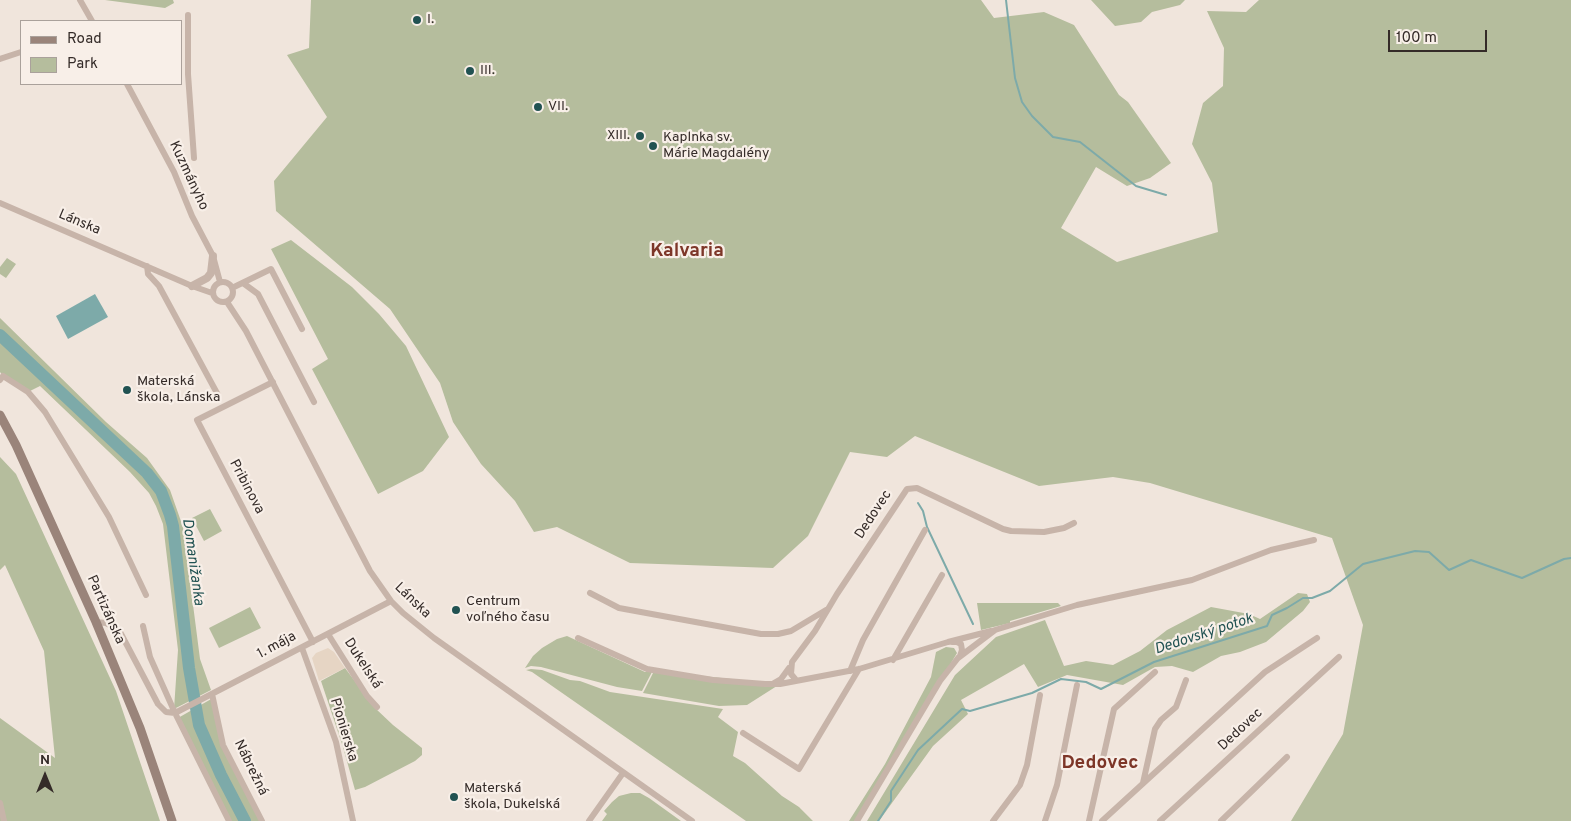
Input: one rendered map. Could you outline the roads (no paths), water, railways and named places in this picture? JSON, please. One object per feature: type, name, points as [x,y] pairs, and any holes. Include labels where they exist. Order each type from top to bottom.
[{"type":"main road","name":"Partizánska","points":[[0,415],[16,445],[96,622],[138,722],[172,821]]},
{"type":"street","points":[[80,0],[91,20]]},
{"type":"street","points":[[188,14],[188,74],[194,158]]},
{"type":"street","points":[[0,59],[20,52]]},
{"type":"street","name":"Kuzmányho","points":[[128,85],[174,172],[192,216],[213,256],[220,282]]},
{"type":"street","name":"Lánska","points":[[0,203],[212,293]]},
{"type":"street","points":[[192,286],[207,278],[211,273],[213,256]]},
{"type":"street","points":[[148,266],[148,274],[159,286],[218,395]]},
{"type":"street","points":[[232,288],[271,269],[302,329]]},
{"type":"street","points":[[220,282],[226,282],[232,288],[232,296],[227,302],[217,301],[212,293],[214,286],[220,282]]},
{"type":"street","points":[[243,283],[258,294],[314,402]]},
{"type":"street","name":"Lánska","points":[[227,302],[246,331],[365,561],[380,587],[391,601],[402,613],[434,638],[692,821]]},
{"type":"street","points":[[1,376],[28,392],[45,412],[109,517],[146,595]]},
{"type":"street","name":"Pribinova","points":[[272,382],[196,420],[313,642]]},
{"type":"street","name":"Dedovec","points":[[765,684],[781,679],[815,630],[901,495],[909,488],[923,490],[1003,529],[1011,531],[1044,532],[1064,528],[1074,523]]},
{"type":"street","points":[[850,671],[862,640],[925,530]]},
{"type":"street","points":[[578,638],[647,669],[681,676],[765,684],[796,680],[859,669],[1078,605],[1192,580],[1271,550],[1314,540]]},
{"type":"street","points":[[893,660],[942,575]]},
{"type":"street","points":[[590,592],[619,608],[761,634],[778,634],[791,631],[827,610]]},
{"type":"street","name":"1. mája","points":[[175,713],[391,601]]},
{"type":"street","points":[[96,622],[106,623],[119,630],[158,704],[166,712],[175,713]]},
{"type":"street","points":[[143,626],[150,657],[175,713],[229,821]]},
{"type":"street","points":[[958,658],[995,630]]},
{"type":"street","name":"Dukelská","points":[[328,634],[367,696],[377,707]]},
{"type":"street","name":"Dedovec","points":[[1102,821],[1265,672],[1317,638]]},
{"type":"street","points":[[857,821],[940,681],[958,658],[962,650],[961,644],[958,642],[948,642]]},
{"type":"street","name":"Pionierska","points":[[302,648],[336,742],[351,795],[353,821]]},
{"type":"street","name":"Dedovec","points":[[1160,821],[1339,657]]},
{"type":"street","points":[[792,662],[791,674],[796,680]]},
{"type":"street","points":[[743,732],[799,769],[859,669]]},
{"type":"street","points":[[1089,821],[1114,709],[1155,672]]},
{"type":"street","points":[[1143,784],[1155,729],[1161,720],[1176,707],[1186,680]]},
{"type":"street","points":[[1045,821],[1057,785],[1077,685]]},
{"type":"street","name":"Nábrežná","points":[[212,694],[223,745],[262,821]]},
{"type":"street","points":[[993,821],[1020,786],[1027,765],[1040,695]]},
{"type":"street","points":[[1221,821],[1287,757]]},
{"type":"street","points":[[589,821],[623,773]]},
{"type":"street","points":[[0,803],[4,821]]},
{"type":"water","points":[[95,294],[108,317],[68,339],[56,316]]},
{"type":"waterway","points":[[1006,0],[1015,78],[1022,102],[1032,116],[1053,137],[1080,142],[1136,186],[1166,195]]},
{"type":"waterway","name":"Domanižanka","points":[[0,335],[147,473],[161,491],[173,526],[189,668],[199,725],[221,775],[245,821]]},
{"type":"waterway","points":[[918,503],[923,511],[927,527],[973,624]]},
{"type":"waterway","name":"Dedovský potok","points":[[878,821],[891,801],[891,791],[918,750],[962,709],[970,711],[1032,693],[1061,679],[1086,682],[1101,689],[1154,662],[1267,626],[1272,615],[1303,598],[1312,598],[1330,591],[1363,564],[1415,551],[1429,552],[1449,570],[1471,560],[1522,578],[1564,559],[1571,558]]},
{"type":"place","name":"I.","points":[[417,20]]},
{"type":"place","name":"III.","points":[[470,71]]},
{"type":"place","name":"VII.","points":[[538,107]]},
{"type":"place","name":"XIII.","points":[[640,136]]},
{"type":"place","name":"Kaplnka sv. Márie Magdalény","points":[[653,146]]},
{"type":"place","name":"Materská škola, Lánska","points":[[127,390]]},
{"type":"place","name":"Centrum voľného času","points":[[456,610]]},
{"type":"place","name":"Materská škola, Dukelská","points":[[454,797]]},
{"type":"district","name":"Kalvaria","points":[[687,252]]},
{"type":"district","name":"Dedovec","points":[[1100,764]]}]
